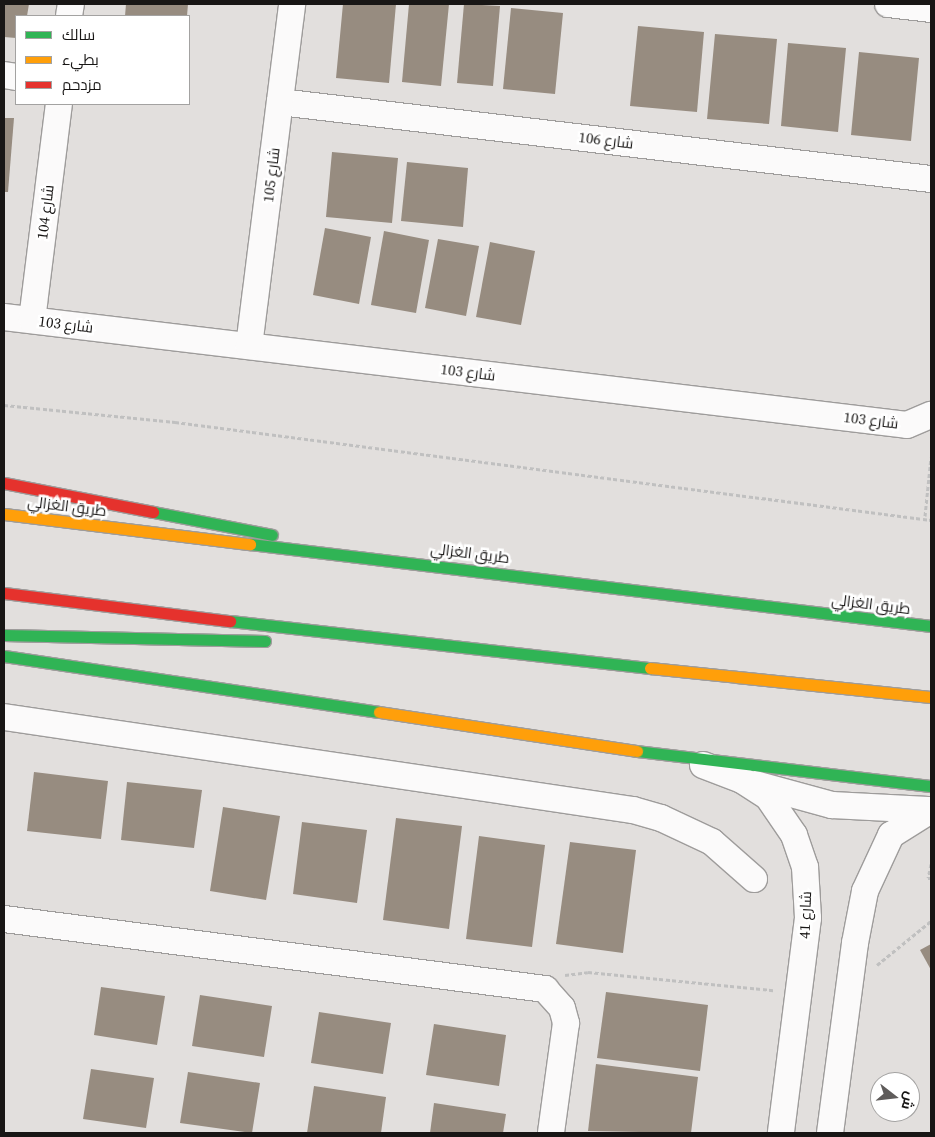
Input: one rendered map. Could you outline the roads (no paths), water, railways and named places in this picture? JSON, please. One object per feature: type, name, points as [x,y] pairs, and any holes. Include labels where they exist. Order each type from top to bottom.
[{"type":"main road","points":[[4,483],[398,559]]},
{"type":"main road","name":"طريق الغزالي","points":[[4,514],[398,559],[931,626]]},
{"type":"main road","points":[[4,593],[395,642],[931,697]]},
{"type":"main road","points":[[4,635],[395,642]]},
{"type":"main road","points":[[4,656],[686,758],[930,802]]},
{"type":"street","name":"شارع 105","points":[[249,346],[292,4]]},
{"type":"street","points":[[888,4],[931,9]]},
{"type":"street","name":"شارع 106","points":[[280,102],[931,179]]},
{"type":"street","name":"شارع 104","points":[[32,320],[58,105]]},
{"type":"street","name":"شارع 103","points":[[4,317],[907,425],[931,415]]},
{"type":"street","points":[[4,717],[633,810],[661,818],[712,842],[754,879]]},
{"type":"street","name":"شارع 41","points":[[686,758],[742,780],[768,797],[794,835],[805,867],[808,918],[781,1133]]},
{"type":"street","points":[[742,780],[832,805],[930,802]]},
{"type":"street","points":[[830,1133],[851,970],[866,891],[891,835],[930,802]]},
{"type":"street","points":[[4,918],[545,989],[562,1008],[566,1023],[551,1133]]}]
